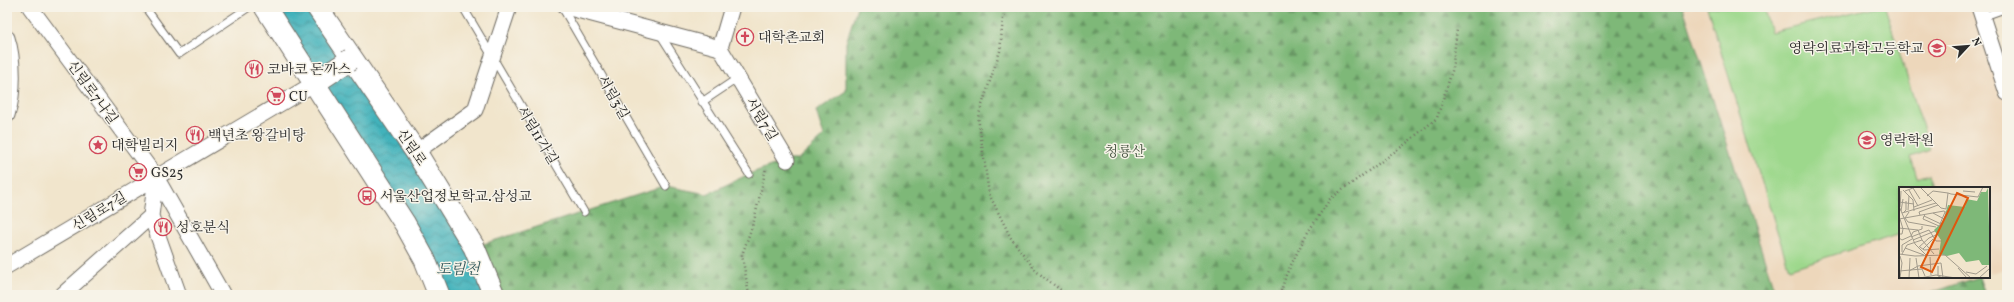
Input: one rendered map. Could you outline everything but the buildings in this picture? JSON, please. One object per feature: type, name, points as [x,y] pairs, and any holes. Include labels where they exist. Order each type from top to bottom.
[{"type":"main road","points":[[265,7],[404,224],[425,260],[439,295]]},
{"type":"main road","name":"신림로","points":[[317,7],[351,59],[416,152],[474,247],[494,295]]},
{"type":"main road","points":[[315,83],[351,59]]},
{"type":"street","name":"신림로7나길","points":[[30,7],[156,177],[223,295]]},
{"type":"street","points":[[416,152],[475,110],[509,7]]},
{"type":"street","points":[[566,7],[720,48],[732,7]]},
{"type":"street","points":[[1980,12],[2007,93]]},
{"type":"street","points":[[7,38],[13,68],[7,115]]},
{"type":"street","name":"서림7길","points":[[720,48],[787,160]]},
{"type":"street","name":"신림로7길","points":[[7,266],[315,83]]},
{"type":"street","points":[[156,177],[151,216],[179,295]]},
{"type":"street","points":[[62,295],[151,216]]},
{"type":"lane","points":[[145,7],[179,54],[249,7]]},
{"type":"lane","name":"서림11가길","points":[[463,7],[584,212]]},
{"type":"lane","name":"서림3길","points":[[562,7],[666,186]]},
{"type":"lane","points":[[1980,12],[2007,8]]},
{"type":"lane","points":[[659,32],[749,174]]},
{"type":"lane","points":[[702,102],[738,78]]},
{"type":"path","points":[[1004,7],[1000,51],[978,116],[989,194],[1011,238],[1036,271],[1067,295]]},
{"type":"path","points":[[1280,295],[1286,275],[1306,235],[1330,199],[1404,145],[1437,118],[1452,71],[1457,29]]},
{"type":"path","points":[[749,295],[742,255],[754,221],[766,168]]},
{"type":"path","points":[[1000,295],[1029,292],[1036,295]]},
{"type":"shaded area","name":"영락학원","points":[[1683,7],[1979,7],[2007,93],[2007,268],[1990,274],[1990,187],[1899,187],[1899,278],[1976,278],[1924,295],[1776,295]]},
{"type":"green space","name":"청룡산","points":[[857,7],[1683,7],[1776,295],[494,295],[474,247],[666,186],[707,194],[749,174],[787,160],[798,160],[824,136],[816,111],[846,91],[846,43]]},
{"type":"green space","points":[[1707,7],[1763,7],[1771,32],[1875,7],[1885,7],[1930,150],[1911,157],[1917,178],[1929,174],[1934,187],[1899,187],[1899,234],[1789,269]]},
{"type":"green space","points":[[1979,278],[1985,295],[1924,295]]},
{"type":"water","name":"도림천","points":[[271,7],[311,7],[468,246],[487,295],[449,295]]},
{"type":"place","name":"대학촌교회","points":[[745,37]]},
{"type":"place","name":"영락의료과학고등학교","points":[[1937,48]]},
{"type":"place","name":"코바코 돈까스","points":[[254,69]]},
{"type":"place","name":"CU","points":[[276,96]]},
{"type":"place","name":"백년초 왕갈비탕","points":[[195,135]]},
{"type":"place","name":"영락학원","points":[[1867,140]]},
{"type":"place","name":"대학빌리지","points":[[98,145]]},
{"type":"place","name":"GS25","points":[[138,172]]},
{"type":"place","name":"서울산업정보학교.삼성교","points":[[367,196]]},
{"type":"place","name":"성호분식","points":[[163,227]]}]
